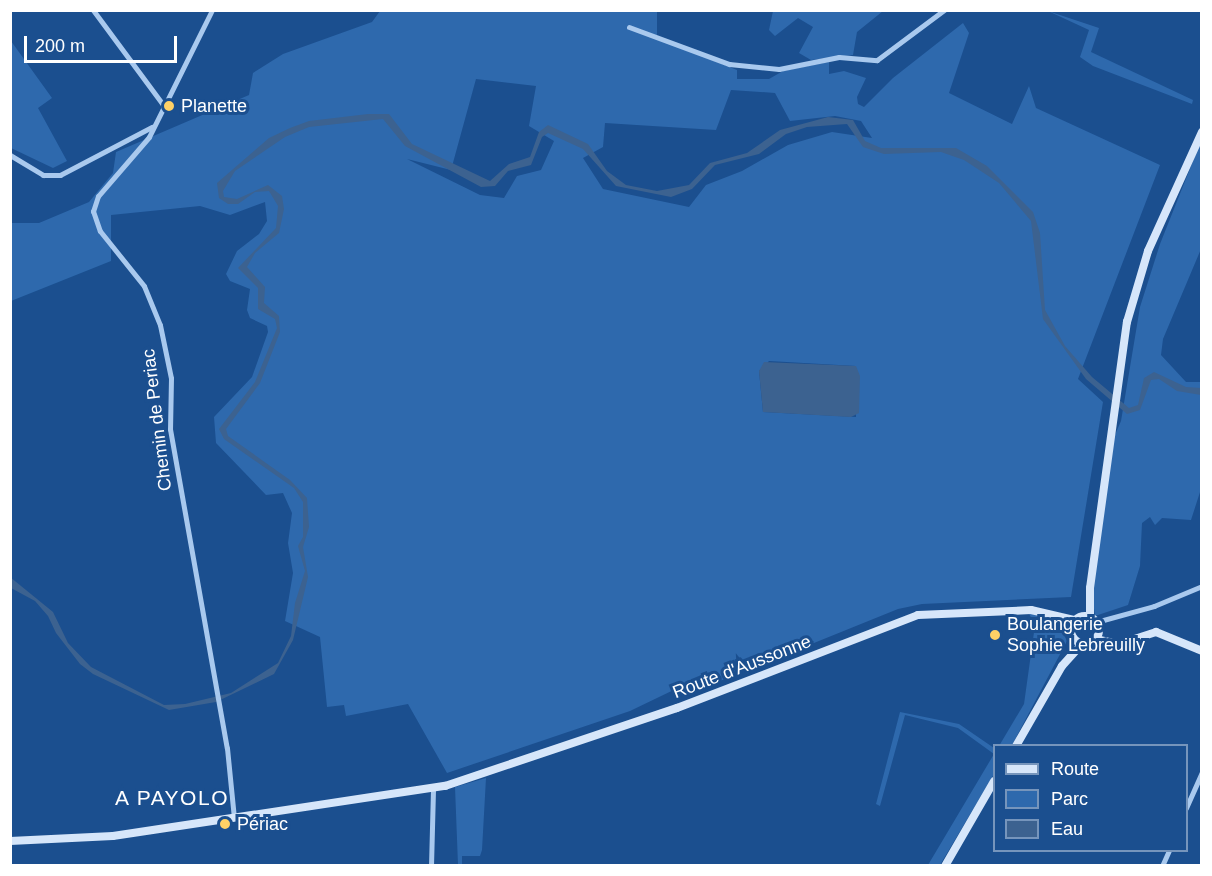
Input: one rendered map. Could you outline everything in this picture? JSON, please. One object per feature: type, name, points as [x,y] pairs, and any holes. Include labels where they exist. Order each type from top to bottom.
[{"type":"main road","points":[[1062,666],[1089,588],[1115,391],[1127,322],[1148,251],[1202,132]]},
{"type":"main road","points":[[1089,588],[1095,622],[1095,639]]},
{"type":"main road","name":"Route d'Aussonne","points":[[10,841],[91,839],[454,783],[677,708],[918,615],[1007,610],[1045,612],[1095,622]]},
{"type":"main road","points":[[1045,612],[1082,644]]},
{"type":"main road","points":[[1095,622],[1109,638],[1126,642]]},
{"type":"main road","points":[[1017,744],[1062,666],[1082,644],[1095,639],[1114,644],[1156,632],[1202,651]]},
{"type":"main road","points":[[945,866],[993,783]]},
{"type":"street","points":[[93,10],[164,106]]},
{"type":"street","name":"Chemin de Periac","points":[[212,10],[154,126],[129,162],[98,196],[93,211],[100,231],[144,286],[160,325],[171,378],[170,429],[215,692],[227,748],[234,818]]},
{"type":"street","points":[[629,27],[729,64],[779,69],[839,57],[877,60],[944,10]]},
{"type":"street","points":[[10,155],[43,175],[60,175],[154,126]]},
{"type":"street","points":[[1095,622],[1121,613],[1154,606],[1202,586]]},
{"type":"street","points":[[1188,804],[1202,772]]},
{"type":"street","points":[[431,866],[433,788]]},
{"type":"street","points":[[1162,866],[1168,852]]},
{"type":"green space","points":[[773,10],[883,11],[857,32],[853,55],[811,60],[799,53],[813,27],[798,18],[775,36],[769,30]]},
{"type":"green space","points":[[380,11],[657,11],[657,38],[737,70],[737,79],[769,79],[783,71],[829,62],[829,74],[844,71],[866,78],[857,97],[858,104],[864,107],[893,78],[963,23],[969,33],[949,93],[1012,124],[1029,86],[1036,108],[1160,165],[1078,379],[1103,402],[1071,597],[922,604],[898,609],[700,689],[684,685],[630,711],[447,773],[408,704],[346,716],[344,705],[327,707],[320,637],[285,621],[293,573],[288,543],[292,513],[283,493],[266,495],[216,443],[214,417],[252,377],[268,332],[267,326],[250,318],[247,310],[250,289],[230,281],[226,274],[237,251],[259,234],[267,221],[265,202],[230,215],[200,206],[111,215],[111,261],[11,301],[11,223],[39,223],[89,202],[113,173],[116,152],[249,95],[253,73],[283,54],[372,22]],"holes":[[[476,79],[536,86],[529,126],[554,141],[541,170],[517,176],[504,198],[480,195],[407,159],[451,170]],[[731,90],[775,93],[790,121],[835,116],[861,121],[872,138],[832,132],[788,145],[742,171],[706,185],[689,207],[603,189],[583,158],[603,147],[605,123],[716,130]],[[769,361],[856,366],[856,417],[763,412],[759,371]]]},
{"type":"green space","points":[[1048,11],[1099,28],[1091,52],[1193,100],[1192,104],[1093,66],[1080,57],[1089,30]]},
{"type":"green space","points":[[11,41],[52,98],[38,108],[67,161],[53,168],[11,148]]},
{"type":"green space","points":[[1201,141],[1201,249],[1163,339],[1161,355],[1186,382],[1201,382],[1201,489],[1191,520],[1162,518],[1155,525],[1150,517],[1142,523],[1140,566],[1128,605],[1095,616],[1092,594],[1114,437],[1121,421],[1140,307],[1160,244]]},
{"type":"green space","points":[[1028,612],[1059,625],[1067,641],[1013,744],[1000,744],[1024,704],[1035,625]]},
{"type":"green space","points":[[900,712],[959,724],[993,747],[993,753],[958,728],[905,715],[880,806],[876,804]]},
{"type":"green space","points":[[993,756],[993,776],[940,865],[928,865]]},
{"type":"green space","points":[[486,778],[482,850],[480,856],[462,856],[462,865],[458,865],[455,787]]},
{"type":"water","points":[[368,114],[389,114],[412,144],[490,181],[509,164],[530,157],[539,132],[548,125],[588,144],[607,171],[626,185],[657,191],[689,185],[710,163],[747,153],[780,130],[828,117],[853,120],[865,141],[881,148],[956,148],[987,166],[1033,212],[1040,233],[1045,310],[1065,346],[1092,377],[1129,408],[1138,405],[1144,378],[1154,372],[1186,387],[1201,388],[1201,395],[1177,391],[1159,379],[1151,380],[1140,410],[1127,414],[1086,379],[1043,319],[1031,221],[999,183],[964,160],[941,152],[884,154],[863,147],[847,124],[807,127],[786,134],[759,154],[715,165],[692,189],[671,197],[616,186],[583,149],[548,133],[542,137],[531,165],[508,171],[495,186],[481,187],[405,146],[383,119],[309,127],[285,137],[235,171],[223,191],[224,197],[237,199],[268,185],[282,196],[284,209],[279,233],[255,253],[247,267],[265,287],[264,303],[279,316],[280,332],[260,383],[226,429],[228,436],[290,480],[307,498],[309,527],[303,547],[308,577],[293,640],[274,674],[216,702],[169,710],[93,674],[80,664],[56,633],[48,616],[35,601],[11,588],[10,577],[53,612],[68,643],[91,667],[164,705],[185,704],[231,693],[278,663],[291,636],[295,603],[305,571],[298,546],[303,537],[303,502],[294,488],[224,439],[219,429],[255,382],[277,328],[275,319],[258,309],[258,288],[238,268],[276,228],[278,206],[269,191],[255,192],[238,204],[228,204],[219,198],[217,183],[269,138],[290,128],[309,121]]},
{"type":"water","points":[[764,362],[856,366],[860,376],[859,413],[851,417],[763,412],[759,371]]},
{"type":"place","name":"Planette","points":[[169,106]]},
{"type":"place","name":"Boulangerie Sophie Lebreuilly","points":[[995,635]]},
{"type":"place","name":"Périac","points":[[225,824]]},
{"type":"district","name":"A PAYOLO","points":[[172,798]]}]
